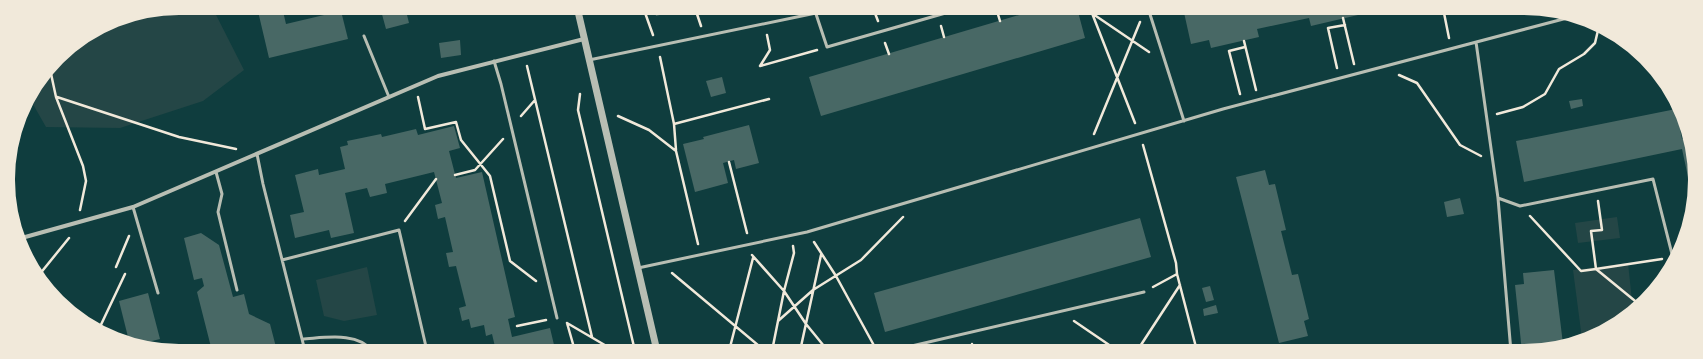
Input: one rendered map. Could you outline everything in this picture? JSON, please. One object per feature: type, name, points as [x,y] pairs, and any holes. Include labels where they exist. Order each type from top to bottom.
[{"type":"street","points":[[579,14],[656,345]]},
{"type":"street","points":[[24,236],[133,207],[438,76],[584,39]]},
{"type":"lane","points":[[589,60],[811,14]]},
{"type":"lane","points":[[816,14],[827,47],[942,14]]},
{"type":"lane","points":[[1150,14],[1184,121]]},
{"type":"lane","points":[[638,268],[807,232],[1243,104],[1563,19]]},
{"type":"lane","points":[[364,36],[389,97]]},
{"type":"lane","points":[[1476,42],[1498,198],[1510,345]]},
{"type":"lane","points":[[494,61],[512,128],[557,318]]},
{"type":"lane","points":[[257,154],[304,345]]},
{"type":"lane","points":[[216,172],[222,194],[218,212],[237,290]]},
{"type":"lane","points":[[1498,198],[1520,206],[1652,179],[1672,253]]},
{"type":"lane","points":[[133,207],[158,293]]},
{"type":"lane","points":[[282,260],[399,230],[426,345]]},
{"type":"lane","points":[[916,345],[1144,292]]},
{"type":"lane","points":[[302,339],[348,337],[367,345]]},
{"type":"path","points":[[645,14],[658,46],[674,124],[676,150],[701,254]]},
{"type":"path","points":[[697,14],[703,36]]},
{"type":"path","points":[[998,14],[1000,21]]},
{"type":"path","points":[[1093,14],[1164,62]]},
{"type":"path","points":[[1093,14],[1139,134],[1176,263],[1177,274],[1195,345]]},
{"type":"path","points":[[1444,14],[1452,49]]},
{"type":"path","points":[[1343,18],[1356,74]]},
{"type":"path","points":[[1089,148],[1141,21]]},
{"type":"path","points":[[764,24],[770,50],[760,66],[827,47]]},
{"type":"path","points":[[1340,78],[1328,28],[1345,25]]},
{"type":"path","points":[[1487,117],[1523,107],[1545,94],[1559,69],[1584,54],[1595,43],[1598,31]]},
{"type":"path","points":[[1244,40],[1258,100]]},
{"type":"path","points":[[1243,104],[1229,51],[1245,47]]},
{"type":"path","points":[[524,54],[592,337]]},
{"type":"path","points":[[1383,67],[1417,83],[1460,145],[1494,163]]},
{"type":"path","points":[[42,271],[71,234],[77,222],[84,196],[86,181],[83,166],[56,97],[51,75]]},
{"type":"path","points":[[416,85],[425,129],[456,122],[461,140],[490,176],[510,261],[528,274]]},
{"type":"path","points":[[580,94],[578,110],[634,345]]},
{"type":"path","points":[[56,97],[179,137],[257,154]]},
{"type":"path","points":[[674,124],[769,99]]},
{"type":"path","points":[[455,175],[475,170],[481,165],[535,100]]},
{"type":"path","points":[[618,116],[649,130],[676,150]]},
{"type":"path","points":[[729,162],[753,258],[734,325],[730,345]]},
{"type":"path","points":[[399,230],[436,179]]},
{"type":"path","points":[[1597,191],[1602,230],[1591,231],[1596,269],[1636,302]]},
{"type":"path","points":[[1520,206],[1580,271],[1669,259]]},
{"type":"path","points":[[778,321],[813,290],[861,260],[905,215]]},
{"type":"path","points":[[116,268],[136,217]]},
{"type":"path","points":[[807,232],[836,276],[874,345]]},
{"type":"path","points":[[773,345],[784,291],[794,253],[792,235]]},
{"type":"path","points":[[801,345],[821,254]]},
{"type":"path","points":[[753,258],[784,291],[806,324],[823,345]]},
{"type":"path","points":[[660,263],[757,345]]},
{"type":"path","points":[[101,325],[125,274]]},
{"type":"path","points":[[1144,292],[1177,274]]},
{"type":"path","points":[[1141,345],[1180,285]]},
{"type":"path","points":[[1061,312],[1109,345]]},
{"type":"path","points":[[517,326],[557,318],[605,345]]},
{"type":"path","points":[[567,323],[573,345]]},
{"type":"shaded area","points":[[216,14],[244,70],[203,101],[120,128],[46,127],[32,103],[48,79],[62,62],[79,48],[106,31],[126,23],[158,15]]},
{"type":"shaded area","points":[[1617,217],[1620,238],[1578,243],[1575,223]]},
{"type":"shaded area","points":[[1628,263],[1632,304],[1606,323],[1581,334],[1573,270]]},
{"type":"shaded area","points":[[367,267],[377,315],[344,321],[324,316],[316,280]]},
{"type":"building","points":[[259,14],[284,14],[286,24],[328,14],[342,14],[348,39],[269,58]]},
{"type":"building","points":[[382,14],[407,14],[409,23],[386,29]]},
{"type":"building","points":[[1023,14],[1079,14],[1085,38],[821,116],[809,77]]},
{"type":"building","points":[[1184,14],[1358,15],[1311,26],[1309,18],[1257,29],[1259,37],[1211,48],[1209,40],[1191,44]]},
{"type":"building","points":[[460,40],[461,55],[441,58],[439,43]]},
{"type":"building","points":[[722,77],[726,93],[711,97],[706,81]]},
{"type":"building","points":[[1582,99],[1583,106],[1571,109],[1569,101]]},
{"type":"building","points":[[1673,110],[1679,123],[1682,139],[1683,139],[1686,147],[1689,182],[1682,149],[1524,182],[1516,141]]},
{"type":"building","points":[[749,125],[759,163],[736,169],[734,160],[723,163],[728,183],[695,192],[683,144]]},
{"type":"building","points":[[454,126],[460,148],[449,151],[456,178],[482,172],[515,317],[508,319],[512,337],[550,328],[554,345],[495,345],[492,334],[486,336],[484,325],[471,328],[469,319],[462,321],[459,308],[466,306],[456,266],[449,267],[446,253],[453,252],[445,217],[438,219],[435,205],[442,203],[434,172],[385,184],[387,193],[370,197],[367,188],[345,193],[354,233],[331,238],[329,230],[295,238],[290,215],[304,212],[295,175],[318,169],[319,175],[345,169],[340,147],[348,145],[347,141],[381,134],[382,137],[416,129],[418,135]]},
{"type":"building","points":[[1265,170],[1269,185],[1275,184],[1286,230],[1281,231],[1292,275],[1298,274],[1309,319],[1304,321],[1308,336],[1279,343],[1236,177]]},
{"type":"building","points":[[1460,198],[1464,214],[1447,217],[1444,202]]},
{"type":"building","points":[[1140,218],[1151,257],[885,332],[874,293]]},
{"type":"building","points":[[201,233],[219,245],[233,297],[244,294],[249,314],[270,324],[275,345],[210,345],[197,292],[204,286],[202,278],[194,280],[184,238]]},
{"type":"building","points":[[1554,270],[1563,340],[1545,344],[1521,345],[1515,285],[1524,284],[1523,273]]},
{"type":"building","points":[[1210,286],[1214,300],[1206,302],[1202,288]]},
{"type":"building","points":[[148,293],[160,339],[148,342],[128,337],[119,301]]},
{"type":"building","points":[[1216,305],[1218,313],[1204,316],[1203,309]]}]
